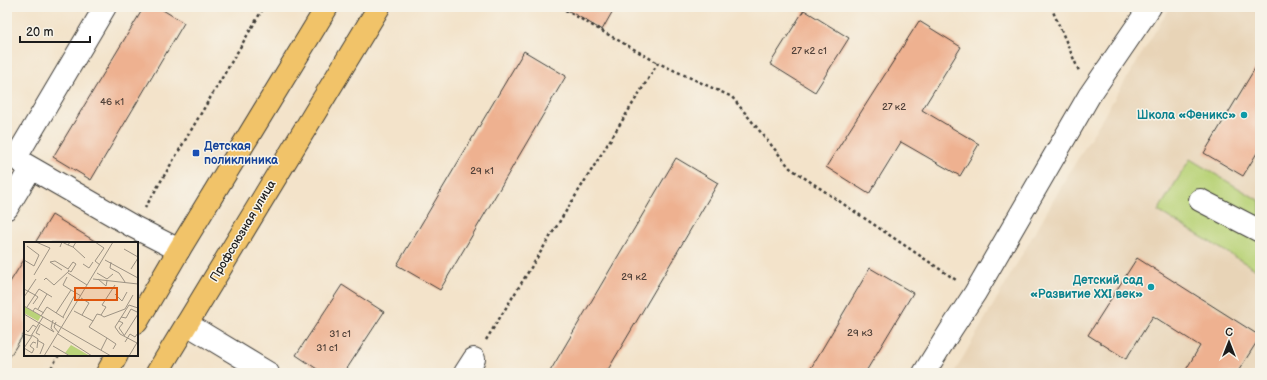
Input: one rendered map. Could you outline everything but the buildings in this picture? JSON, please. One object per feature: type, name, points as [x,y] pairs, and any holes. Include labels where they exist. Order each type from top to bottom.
[{"type":"main road","points":[[138,320],[179,250],[327,7]]},
{"type":"main road","name":"Профсоюзная улица","points":[[157,373],[379,7]]},
{"type":"main road","points":[[107,373],[116,356]]},
{"type":"lane","points":[[7,208],[18,160],[105,7]]},
{"type":"lane","points":[[924,373],[952,328],[976,294],[1089,96],[1150,7]]},
{"type":"lane","points":[[18,160],[134,227],[179,250]]},
{"type":"lane","points":[[1200,200],[1260,232]]},
{"type":"lane","points":[[187,324],[268,373]]},
{"type":"path","points":[[134,227],[264,7]]},
{"type":"path","points":[[560,7],[658,63],[732,97],[790,168],[976,294]]},
{"type":"path","points":[[1051,7],[1089,96]]},
{"type":"path","points":[[469,366],[658,63]]},
{"type":"path","points":[[48,373],[58,356]]},
{"type":"shaded area","points":[[1170,7],[1260,7],[1260,373],[954,373],[1065,180]]},
{"type":"green space","points":[[1190,159],[1260,201],[1260,272],[1158,211]]},
{"type":"place","name":"Школа «Феникс»","points":[[1244,115]]},
{"type":"place","name":"Детская поликлиника","points":[[196,153]]},
{"type":"place","name":"Детский сад «Развитие XXI век»","points":[[1151,287]]}]
